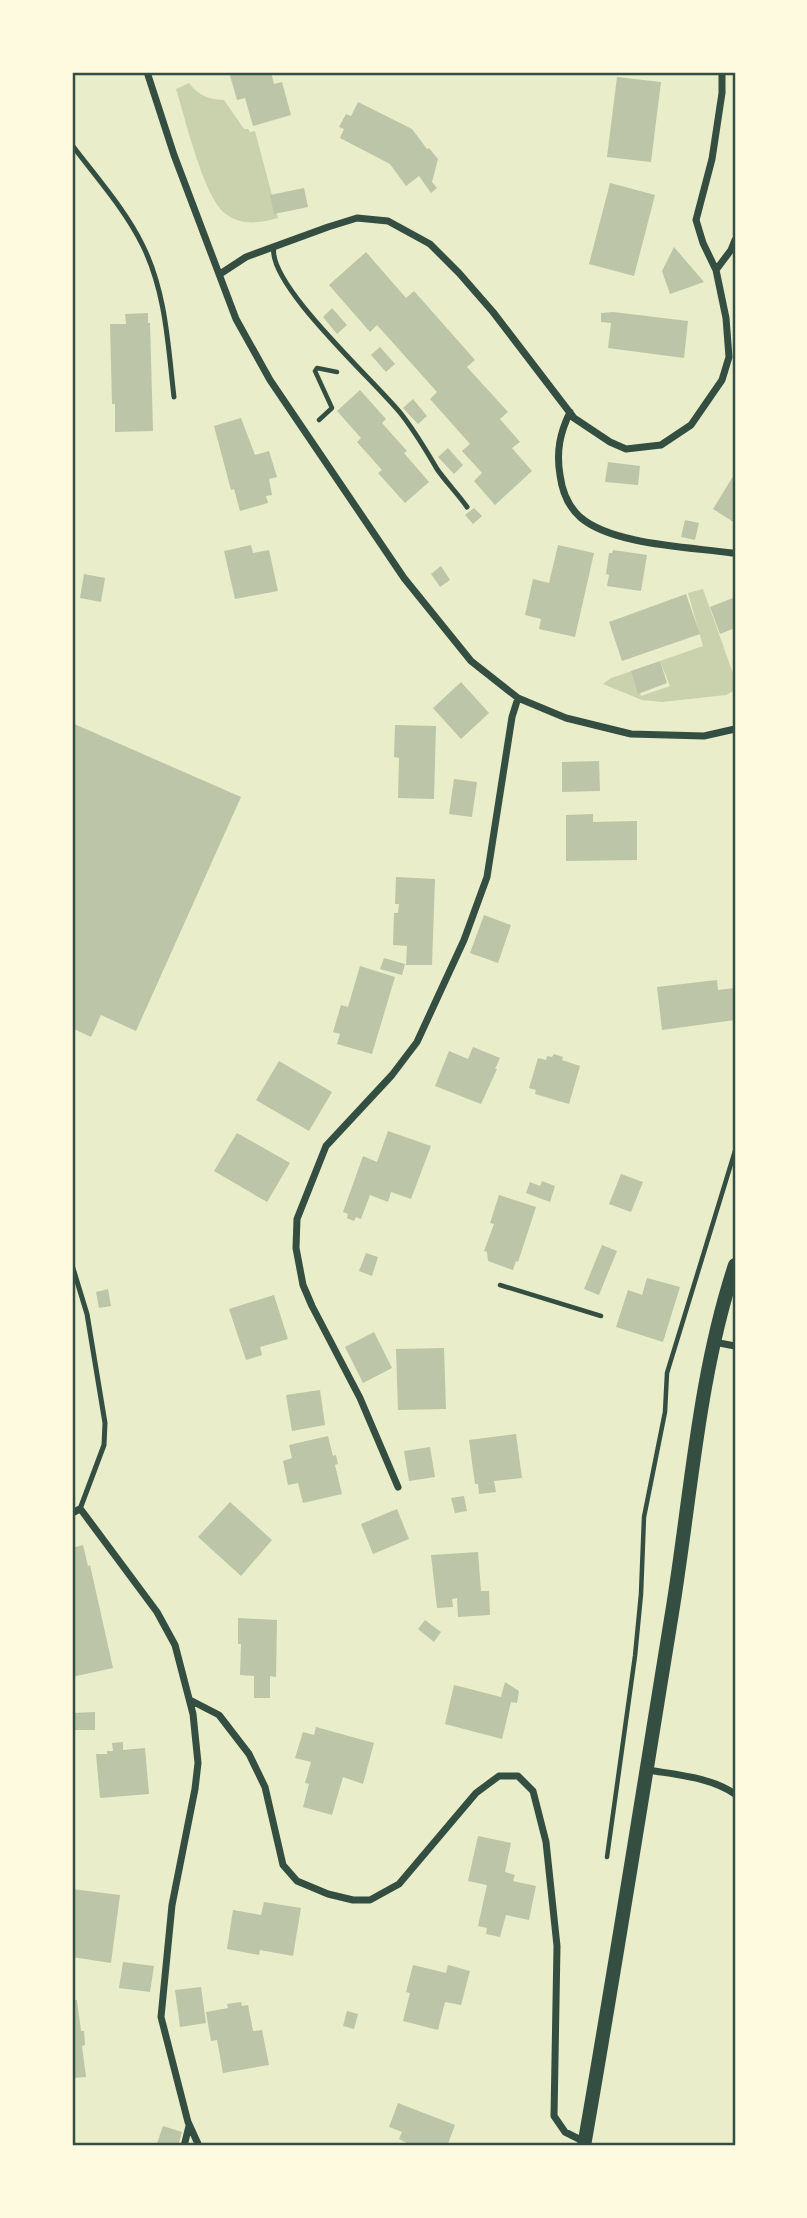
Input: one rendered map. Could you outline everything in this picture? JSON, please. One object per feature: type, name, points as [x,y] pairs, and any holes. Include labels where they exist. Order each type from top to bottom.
[{"type":"main road","points":[[585,2144],[648,1770],[706,1382],[714,1342],[730,1296],[735,1265]]},
{"type":"street","points":[[148,72],[174,155],[236,319],[270,380],[404,578],[471,661],[518,698],[566,718],[631,734],[705,736],[735,729]]},
{"type":"street","points":[[220,274],[246,257],[357,218],[388,220],[430,244],[458,273],[493,312],[574,418],[610,442],[626,449],[661,445],[691,425],[722,380],[729,357],[726,318],[716,270],[696,220],[712,159],[722,93],[722,72]]},
{"type":"street","points":[[716,270],[732,250],[735,240]]},
{"type":"street","points":[[570,412],[561,432],[557,458],[563,494],[580,517],[615,537],[732,553]]},
{"type":"street","points":[[398,1487],[360,1398],[303,1285],[296,1248],[297,1219],[326,1146],[392,1075],[417,1042],[464,940],[486,877],[512,717],[518,698]]},
{"type":"street","points":[[714,1342],[735,1346]]},
{"type":"street","points":[[72,1513],[80,1509],[156,1612],[174,1645],[190,1700],[198,1763],[172,1905],[161,2017],[188,2122],[199,2146]]},
{"type":"street","points":[[190,1700],[219,1716],[249,1754],[265,1787],[283,1865],[298,1881],[328,1894],[353,1900],[370,1899],[399,1884],[476,1793],[499,1776],[518,1776],[533,1791],[546,1842],[557,1946],[554,2116],[565,2132],[585,2144]]},
{"type":"street","points":[[648,1770],[722,1786],[735,1794]]},
{"type":"street","points":[[184,2146],[188,2122]]},
{"type":"lane","points":[[72,145],[127,217],[144,247],[164,308],[174,397]]},
{"type":"lane","points":[[274,247],[272,255],[282,279],[302,305],[400,412],[467,507]]},
{"type":"lane","points":[[72,1265],[87,1314],[106,1423],[104,1445],[80,1509]]},
{"type":"path","points":[[305,431],[332,408],[315,372],[317,368],[349,374],[364,373]]},
{"type":"path","points":[[606,1863],[642,1594],[644,1517],[665,1412],[667,1373],[735,1151]]},
{"type":"path","points":[[500,1285],[601,1316]]},
{"type":"green space","points":[[189,83],[204,96],[224,100],[244,129],[255,131],[278,218],[244,222],[232,218],[218,205],[203,175],[176,89]]},
{"type":"green space","points":[[703,589],[735,679],[735,690],[726,695],[662,702],[642,700],[603,684],[611,678],[632,671],[641,696],[670,686],[660,661],[703,646],[688,593]]},
{"type":"building","points":[[229,72],[271,72],[274,84],[282,82],[291,115],[253,126],[245,98],[237,100]]},
{"type":"building","points":[[617,77],[661,82],[651,162],[607,157]]},
{"type":"building","points":[[358,102],[412,129],[438,159],[432,182],[437,188],[431,193],[419,176],[406,186],[390,164],[340,138],[344,129],[339,127],[346,114],[351,116]]},
{"type":"building","points":[[610,183],[655,195],[634,276],[589,264]]},
{"type":"building","points":[[304,188],[308,207],[274,214],[270,195]]},
{"type":"building","points":[[674,247],[704,282],[670,294],[662,271]]},
{"type":"building","points":[[366,252],[406,298],[414,291],[475,360],[467,367],[508,412],[500,419],[520,442],[512,448],[532,471],[495,505],[474,481],[482,473],[462,451],[470,444],[430,399],[437,392],[377,325],[370,332],[329,285]]},
{"type":"building","points":[[332,308],[347,325],[337,334],[323,317]]},
{"type":"building","points":[[148,313],[153,431],[115,432],[110,324],[126,324],[125,314]]},
{"type":"building","points":[[601,313],[688,321],[684,358],[608,348],[611,323],[601,322]]},
{"type":"building","points":[[380,347],[395,364],[386,372],[371,355]]},
{"type":"building","points":[[360,390],[386,419],[382,423],[407,451],[404,453],[429,482],[405,503],[378,473],[382,470],[357,442],[361,438],[337,411]]},
{"type":"building","points":[[413,399],[427,416],[418,424],[403,408]]},
{"type":"building","points":[[241,418],[255,455],[269,451],[277,477],[269,479],[272,495],[266,496],[268,503],[240,511],[234,489],[231,490],[214,426]]},
{"type":"building","points":[[448,448],[463,465],[454,474],[438,457]]},
{"type":"building","points":[[608,462],[640,466],[638,485],[605,482]]},
{"type":"building","points":[[735,473],[735,523],[713,509]]},
{"type":"building","points":[[474,508],[482,516],[473,524],[465,515]]},
{"type":"building","points":[[685,520],[699,523],[695,540],[681,537]]},
{"type":"building","points":[[251,545],[253,553],[269,550],[278,591],[235,599],[224,551]]},
{"type":"building","points":[[558,545],[594,553],[575,637],[539,629],[541,619],[525,615],[533,579],[549,583]]},
{"type":"building","points":[[613,550],[647,555],[641,591],[607,586],[609,553]]},
{"type":"building","points":[[441,566],[450,580],[440,587],[431,574]]},
{"type":"building","points":[[84,574],[105,578],[101,602],[80,598]]},
{"type":"building","points":[[686,594],[700,634],[622,661],[609,622]]},
{"type":"building","points":[[735,597],[735,628],[720,634],[710,607]]},
{"type":"building","points":[[660,661],[667,683],[638,694],[631,671]]},
{"type":"building","points":[[461,682],[489,713],[461,739],[433,708]]},
{"type":"building","points":[[72,723],[241,797],[136,1031],[101,1015],[91,1037],[72,1028]]},
{"type":"building","points":[[395,725],[436,726],[434,799],[398,798],[399,758],[394,757]]},
{"type":"building","points":[[599,761],[600,791],[562,792],[562,762]]},
{"type":"building","points":[[454,779],[477,782],[472,817],[449,814]]},
{"type":"building","points":[[593,814],[593,822],[637,821],[637,860],[566,861],[566,815]]},
{"type":"building","points":[[396,877],[435,879],[432,965],[406,965],[407,946],[393,945],[394,913],[398,913],[399,904],[395,904]]},
{"type":"building","points":[[484,915],[511,925],[498,963],[470,953]]},
{"type":"building","points":[[384,958],[405,964],[402,975],[380,969]]},
{"type":"building","points":[[360,966],[395,977],[372,1054],[337,1044],[340,1034],[333,1032],[341,1005],[348,1007]]},
{"type":"building","points":[[717,980],[718,990],[734,988],[735,1020],[662,1030],[657,987]]},
{"type":"building","points":[[473,1047],[500,1058],[481,1104],[435,1086],[449,1051],[468,1059]]},
{"type":"building","points":[[554,1054],[580,1066],[569,1104],[535,1094],[536,1090],[529,1088],[538,1058],[546,1060],[547,1056],[552,1057]]},
{"type":"building","points":[[279,1061],[332,1092],[309,1131],[256,1100]]},
{"type":"building","points":[[388,1131],[431,1146],[411,1199],[391,1192],[388,1202],[370,1195],[361,1219],[356,1217],[354,1221],[347,1218],[348,1214],[343,1212],[363,1156],[377,1162]]},
{"type":"building","points":[[237,1133],[290,1163],[267,1202],[214,1171]]},
{"type":"building","points":[[621,1174],[643,1182],[631,1212],[609,1204]]},
{"type":"building","points":[[542,1181],[555,1186],[550,1202],[526,1193],[530,1182],[540,1186]]},
{"type":"building","points":[[499,1195],[536,1207],[513,1270],[488,1261],[487,1252],[484,1251],[494,1224],[490,1223]]},
{"type":"building","points":[[602,1245],[617,1251],[599,1295],[584,1289]]},
{"type":"building","points":[[366,1253],[378,1257],[372,1276],[359,1271]]},
{"type":"building","points":[[647,1278],[680,1287],[663,1342],[616,1327],[628,1290],[642,1295]]},
{"type":"building","points":[[108,1289],[111,1306],[99,1308],[96,1292]]},
{"type":"building","points":[[274,1295],[288,1339],[260,1347],[262,1355],[246,1360],[229,1309]]},
{"type":"building","points":[[374,1332],[392,1368],[363,1383],[345,1347]]},
{"type":"building","points":[[444,1348],[446,1409],[398,1410],[396,1349]]},
{"type":"building","points":[[320,1390],[325,1425],[292,1431],[286,1395]]},
{"type":"building","points":[[516,1434],[522,1478],[494,1481],[496,1492],[479,1494],[478,1484],[475,1484],[469,1440]]},
{"type":"building","points":[[328,1436],[333,1456],[336,1455],[338,1464],[335,1465],[342,1494],[303,1503],[298,1483],[288,1485],[283,1461],[292,1458],[289,1445]]},
{"type":"building","points":[[430,1447],[435,1477],[409,1481],[404,1451]]},
{"type":"building","points":[[464,1496],[467,1511],[455,1513],[451,1498]]},
{"type":"building","points":[[230,1502],[272,1540],[241,1576],[198,1537]]},
{"type":"building","points":[[397,1509],[409,1539],[373,1554],[361,1524]]},
{"type":"building","points":[[83,1545],[113,1668],[72,1677],[72,1548]]},
{"type":"building","points":[[478,1552],[481,1591],[489,1591],[490,1615],[458,1617],[457,1598],[452,1599],[453,1607],[437,1608],[431,1555]]},
{"type":"building","points":[[238,1618],[277,1620],[276,1677],[270,1676],[270,1698],[254,1698],[254,1676],[240,1675]]},
{"type":"building","points":[[425,1620],[441,1632],[434,1642],[418,1629]]},
{"type":"building","points":[[505,1682],[519,1691],[517,1703],[511,1702],[502,1739],[445,1724],[454,1685],[501,1697]]},
{"type":"building","points":[[95,1712],[95,1730],[72,1730],[72,1713]]},
{"type":"building","points":[[316,1727],[374,1743],[363,1784],[343,1777],[332,1815],[303,1807],[309,1784],[305,1783],[311,1762],[295,1758],[303,1732],[314,1735]]},
{"type":"building","points":[[123,1742],[123,1750],[145,1748],[149,1794],[100,1798],[96,1754],[107,1754],[107,1751],[113,1751],[112,1743]]},
{"type":"building","points":[[478,1836],[511,1843],[505,1872],[515,1875],[513,1881],[536,1886],[529,1920],[506,1915],[500,1937],[486,1934],[487,1928],[478,1926],[487,1885],[468,1881]]},
{"type":"building","points":[[72,1889],[120,1895],[111,1963],[72,1957]]},
{"type":"building","points":[[264,1902],[301,1908],[293,1956],[260,1950],[259,1955],[227,1949],[233,1910],[261,1915]]},
{"type":"building","points":[[123,1962],[154,1966],[150,1992],[119,1988]]},
{"type":"building","points":[[413,1965],[446,1973],[448,1965],[470,1971],[461,2005],[445,2002],[438,2030],[403,2021],[410,1993],[406,1992]]},
{"type":"building","points":[[201,1987],[206,2023],[180,2027],[175,1990]]},
{"type":"building","points":[[72,2000],[77,2000],[81,2031],[84,2031],[85,2045],[82,2046],[86,2077],[72,2078]]},
{"type":"building","points":[[241,2002],[242,2006],[248,2005],[253,2031],[262,2030],[269,2065],[223,2073],[217,2040],[211,2041],[206,2012],[228,2008],[227,2004]]},
{"type":"building","points":[[347,2011],[358,2014],[354,2029],[343,2026]]},
{"type":"building","points":[[398,2103],[455,2125],[447,2146],[408,2146],[409,2144],[399,2139],[402,2132],[389,2127]]},
{"type":"building","points":[[163,2126],[182,2132],[178,2146],[156,2146]]}]
